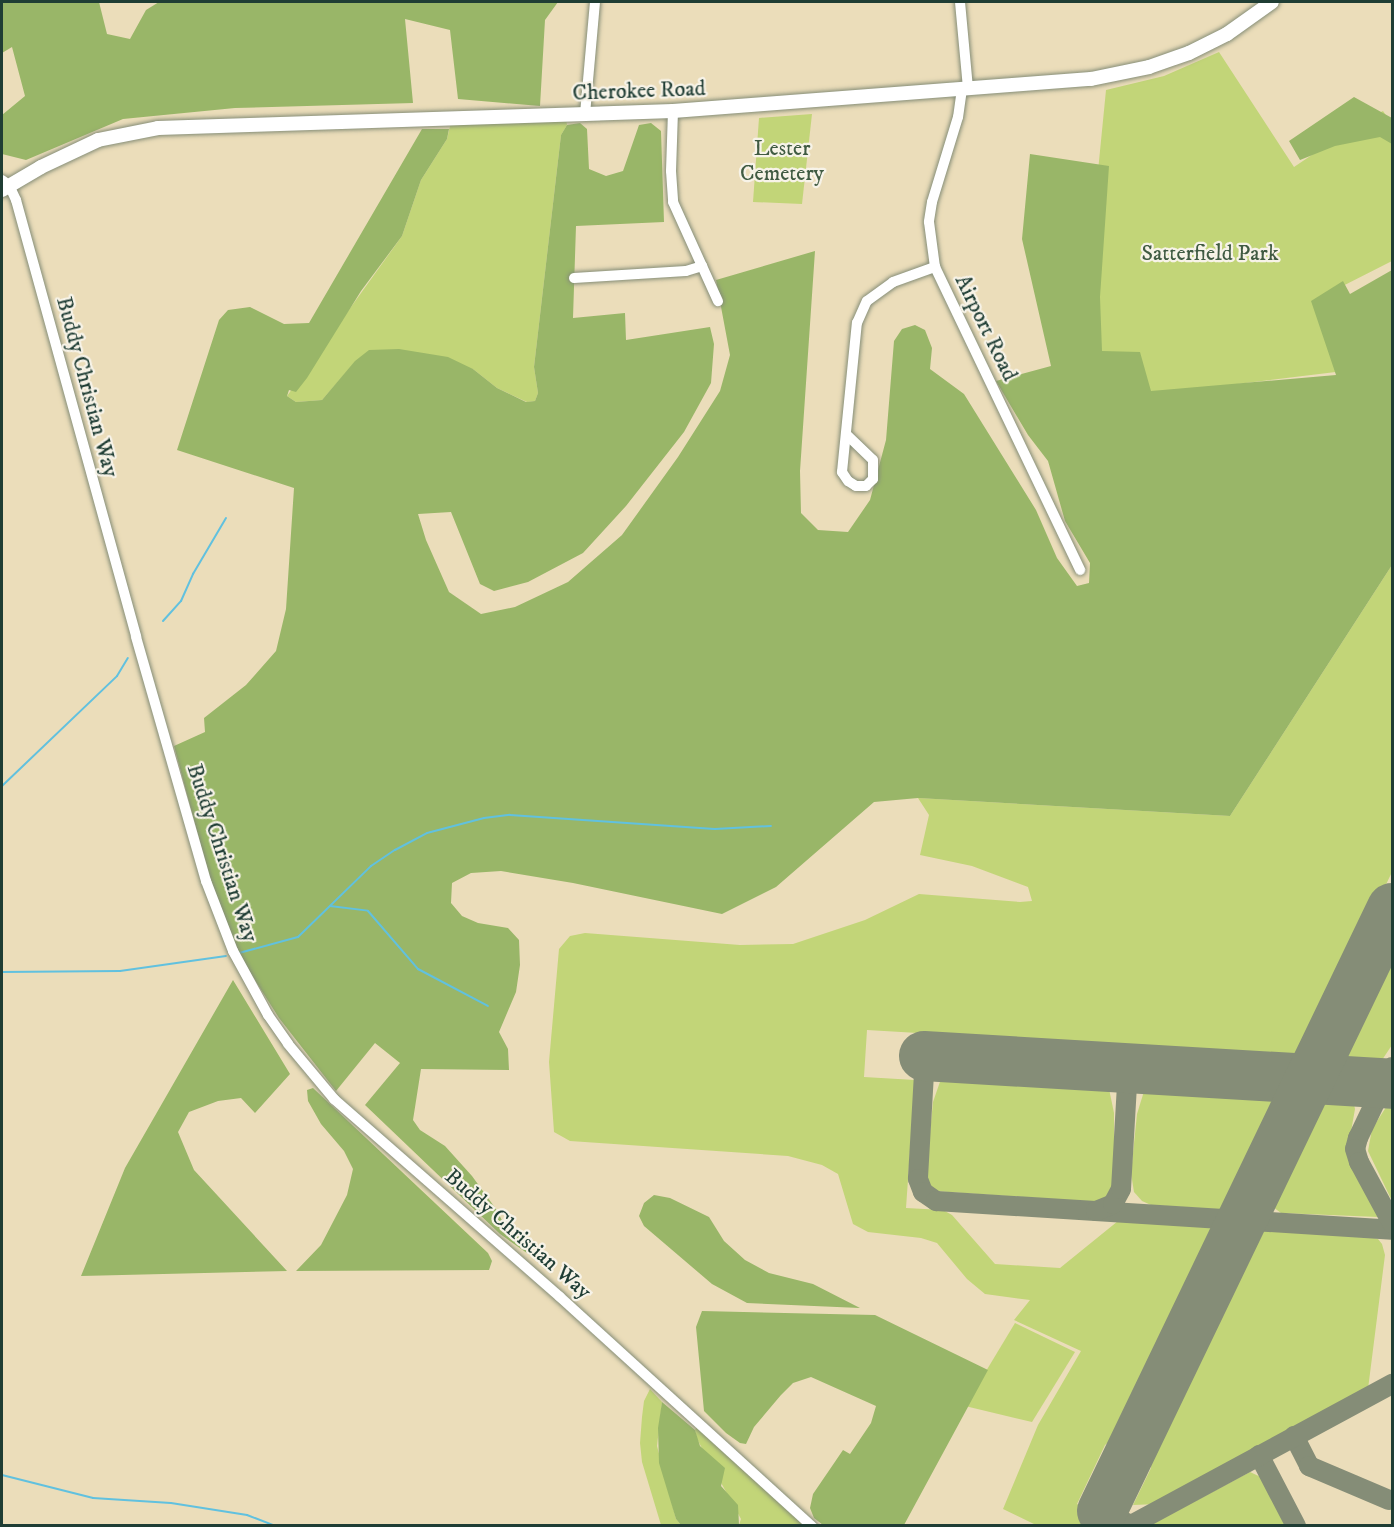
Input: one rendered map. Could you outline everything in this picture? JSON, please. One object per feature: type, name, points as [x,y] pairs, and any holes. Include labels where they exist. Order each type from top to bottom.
[{"type":"main road","name":"Cherokee Road","points":[[4,185],[98,140],[158,128],[673,111],[1091,79],[1149,67],[1217,40],[1272,2]]},
{"type":"street","points":[[585,114],[595,2]]},
{"type":"street","name":"Airport Road","points":[[960,2],[965,89],[932,202],[929,222],[935,267],[1080,570]]},
{"type":"street","points":[[673,111],[671,171],[673,202],[718,301]]},
{"type":"street","name":"Buddy Christian Way","points":[[4,185],[16,201],[132,625],[206,881],[233,951],[258,998],[288,1044],[334,1099],[560,1297],[812,1526]]},
{"type":"street","points":[[574,279],[686,271],[702,266]]},
{"type":"street","points":[[846,434],[873,460],[873,479],[866,486],[856,486],[842,472],[857,323],[867,301],[893,282],[935,267]]},
{"type":"green space","points":[[2,2],[99,2],[107,34],[130,39],[146,10],[159,2],[558,2],[545,20],[540,106],[458,99],[450,30],[405,19],[413,103],[235,108],[123,119],[26,160],[2,154],[2,115],[25,96],[12,47],[2,53]]},
{"type":"green space","name":"Satterfield Park","points":[[1219,52],[1294,167],[1364,120],[1383,111],[1392,124],[1392,261],[1323,296],[1352,370],[1149,395],[1079,364],[1106,90],[1164,76]]},
{"type":"green space","points":[[1354,97],[1392,118],[1392,144],[1380,137],[1335,146],[1300,160],[1289,141]]},
{"type":"green space","name":"Lester Cemetery","points":[[812,114],[802,204],[753,202],[759,118]]},
{"type":"green space","points":[[566,119],[567,125],[561,135],[534,367],[538,393],[535,401],[527,402],[497,388],[473,369],[355,362],[322,400],[296,402],[287,396],[402,236],[421,180],[447,139],[451,122]]},
{"type":"green space","points":[[580,123],[587,129],[589,169],[606,176],[623,171],[639,125],[651,123],[661,131],[664,222],[576,226],[573,318],[625,313],[626,340],[710,327],[714,344],[711,383],[684,432],[626,506],[583,553],[528,582],[494,591],[480,584],[451,512],[418,514],[426,540],[449,592],[481,614],[515,607],[568,582],[622,535],[678,457],[720,391],[730,355],[716,280],[815,251],[800,471],[801,513],[818,530],[848,532],[870,500],[886,440],[894,341],[902,329],[915,325],[925,330],[932,348],[930,369],[964,394],[1036,510],[1057,558],[1077,586],[1089,583],[1090,563],[1065,521],[1048,461],[1028,435],[996,381],[1051,366],[1022,239],[1030,154],[1109,166],[1100,297],[1102,351],[1140,352],[1151,391],[1336,375],[1311,301],[1343,281],[1350,294],[1392,270],[1392,565],[1230,816],[918,798],[874,802],[776,887],[722,914],[573,883],[501,871],[471,873],[452,883],[451,903],[462,916],[478,923],[508,928],[519,940],[520,965],[516,992],[499,1032],[508,1049],[509,1070],[421,1069],[413,1120],[420,1130],[445,1146],[472,1176],[496,1209],[506,1228],[531,1245],[534,1258],[500,1234],[365,1105],[400,1063],[375,1043],[336,1091],[279,1018],[243,961],[215,898],[174,746],[205,732],[204,718],[246,685],[276,651],[286,609],[294,488],[177,450],[219,320],[228,310],[250,307],[284,324],[309,323],[422,129],[449,129],[447,139],[421,180],[402,236],[361,291],[307,378],[296,392],[289,390],[287,396],[296,402],[322,400],[355,361],[369,350],[399,349],[448,357],[473,369],[497,388],[526,402],[535,401],[538,393],[534,367],[561,135],[567,125]]},
{"type":"green space","points":[[1392,565],[1392,872],[1301,1061],[918,1039],[918,1033],[867,1030],[864,1077],[915,1080],[906,1208],[943,1210],[952,1215],[995,1264],[1060,1268],[1118,1221],[1212,1226],[1219,1230],[1122,1431],[1105,1445],[1077,1504],[1119,1525],[1036,1525],[1003,1509],[1038,1425],[1081,1351],[1014,1320],[1030,1300],[985,1294],[967,1279],[937,1243],[921,1238],[868,1232],[853,1224],[838,1174],[822,1165],[788,1156],[570,1141],[554,1132],[549,1062],[559,949],[570,936],[585,933],[740,945],[793,944],[865,920],[919,894],[1032,901],[1028,887],[972,866],[920,855],[929,815],[918,798],[1230,816]]},
{"type":"green space","points":[[1392,950],[1392,1045],[1378,1066],[1339,1063]]},
{"type":"green space","points":[[233,980],[290,1074],[255,1113],[241,1098],[218,1101],[189,1112],[178,1132],[194,1170],[287,1271],[81,1276],[125,1168]]},
{"type":"green space","points":[[942,1076],[1108,1084],[1114,1113],[1114,1174],[1111,1194],[1104,1200],[1096,1202],[934,1191],[928,1185],[926,1174],[933,1102]]},
{"type":"green space","points":[[313,1088],[488,1253],[492,1261],[489,1270],[296,1271],[321,1245],[347,1195],[353,1169],[344,1151],[321,1124],[308,1101],[307,1090]]},
{"type":"green space","points":[[1145,1088],[1285,1094],[1229,1210],[1151,1205],[1142,1201],[1134,1192],[1131,1173],[1137,1114]]},
{"type":"green space","points":[[1322,1097],[1353,1100],[1355,1109],[1347,1154],[1379,1213],[1378,1217],[1281,1213],[1269,1204]]},
{"type":"green space","points":[[1392,1101],[1392,1201],[1368,1151],[1372,1129]]},
{"type":"green space","points":[[654,1195],[670,1198],[709,1217],[724,1241],[745,1260],[769,1273],[813,1284],[860,1308],[747,1303],[712,1284],[644,1226],[639,1216],[644,1203]]},
{"type":"green space","points":[[1260,1229],[1366,1236],[1378,1239],[1382,1244],[1385,1255],[1368,1389],[1158,1504],[1133,1505],[1151,1468],[1150,1450],[1253,1234]]},
{"type":"green space","points":[[702,1311],[875,1315],[988,1370],[904,1525],[823,1525],[814,1518],[810,1508],[813,1494],[843,1450],[850,1454],[871,1423],[876,1406],[811,1377],[793,1383],[781,1395],[754,1427],[746,1444],[740,1443],[726,1433],[704,1411],[696,1327]]},
{"type":"green space","points":[[1015,1323],[1075,1352],[1032,1422],[965,1406]]},
{"type":"green space","points":[[650,1389],[662,1402],[657,1446],[676,1519],[681,1525],[661,1525],[642,1462],[640,1443],[642,1417],[644,1401]]},
{"type":"green space","points":[[662,1402],[695,1430],[700,1446],[725,1468],[721,1486],[738,1505],[739,1525],[681,1525],[676,1519],[659,1463],[658,1428]]},
{"type":"green space","points":[[698,1425],[805,1525],[739,1525],[741,1519],[697,1439],[695,1430]]},
{"type":"green space","points":[[1250,1472],[1265,1479],[1289,1525],[1150,1525]]},
{"type":"waterway","points":[[163,621],[181,601],[193,574],[226,518]]},
{"type":"waterway","points":[[2,786],[117,676],[128,658]]},
{"type":"waterway","points":[[239,953],[298,937],[371,866],[395,850],[427,833],[484,818],[510,815],[715,829],[771,826]]},
{"type":"waterway","points":[[330,906],[368,911],[418,969],[488,1006]]},
{"type":"waterway","points":[[2,972],[120,971],[226,956]]},
{"type":"waterway","points":[[2,1475],[93,1498],[171,1503],[247,1515],[276,1526]]},
{"type":"taxiway","points":[[925,1056],[918,1179],[923,1192],[936,1201],[1392,1230]]},
{"type":"taxiway","points":[[1392,1067],[1355,1149],[1359,1162],[1392,1223]]},
{"type":"taxiway","points":[[1096,1211],[1113,1204],[1121,1189],[1128,1069]]},
{"type":"taxiway","points":[[1102,1511],[1131,1525],[1392,1384]]},
{"type":"taxiway","points":[[1294,1436],[1309,1466],[1389,1500]]},
{"type":"taxiway","points":[[1259,1455],[1296,1526]]},
{"type":"runway","points":[[1102,1511],[1392,908]]},
{"type":"runway","points":[[924,1056],[1392,1084]]}]
